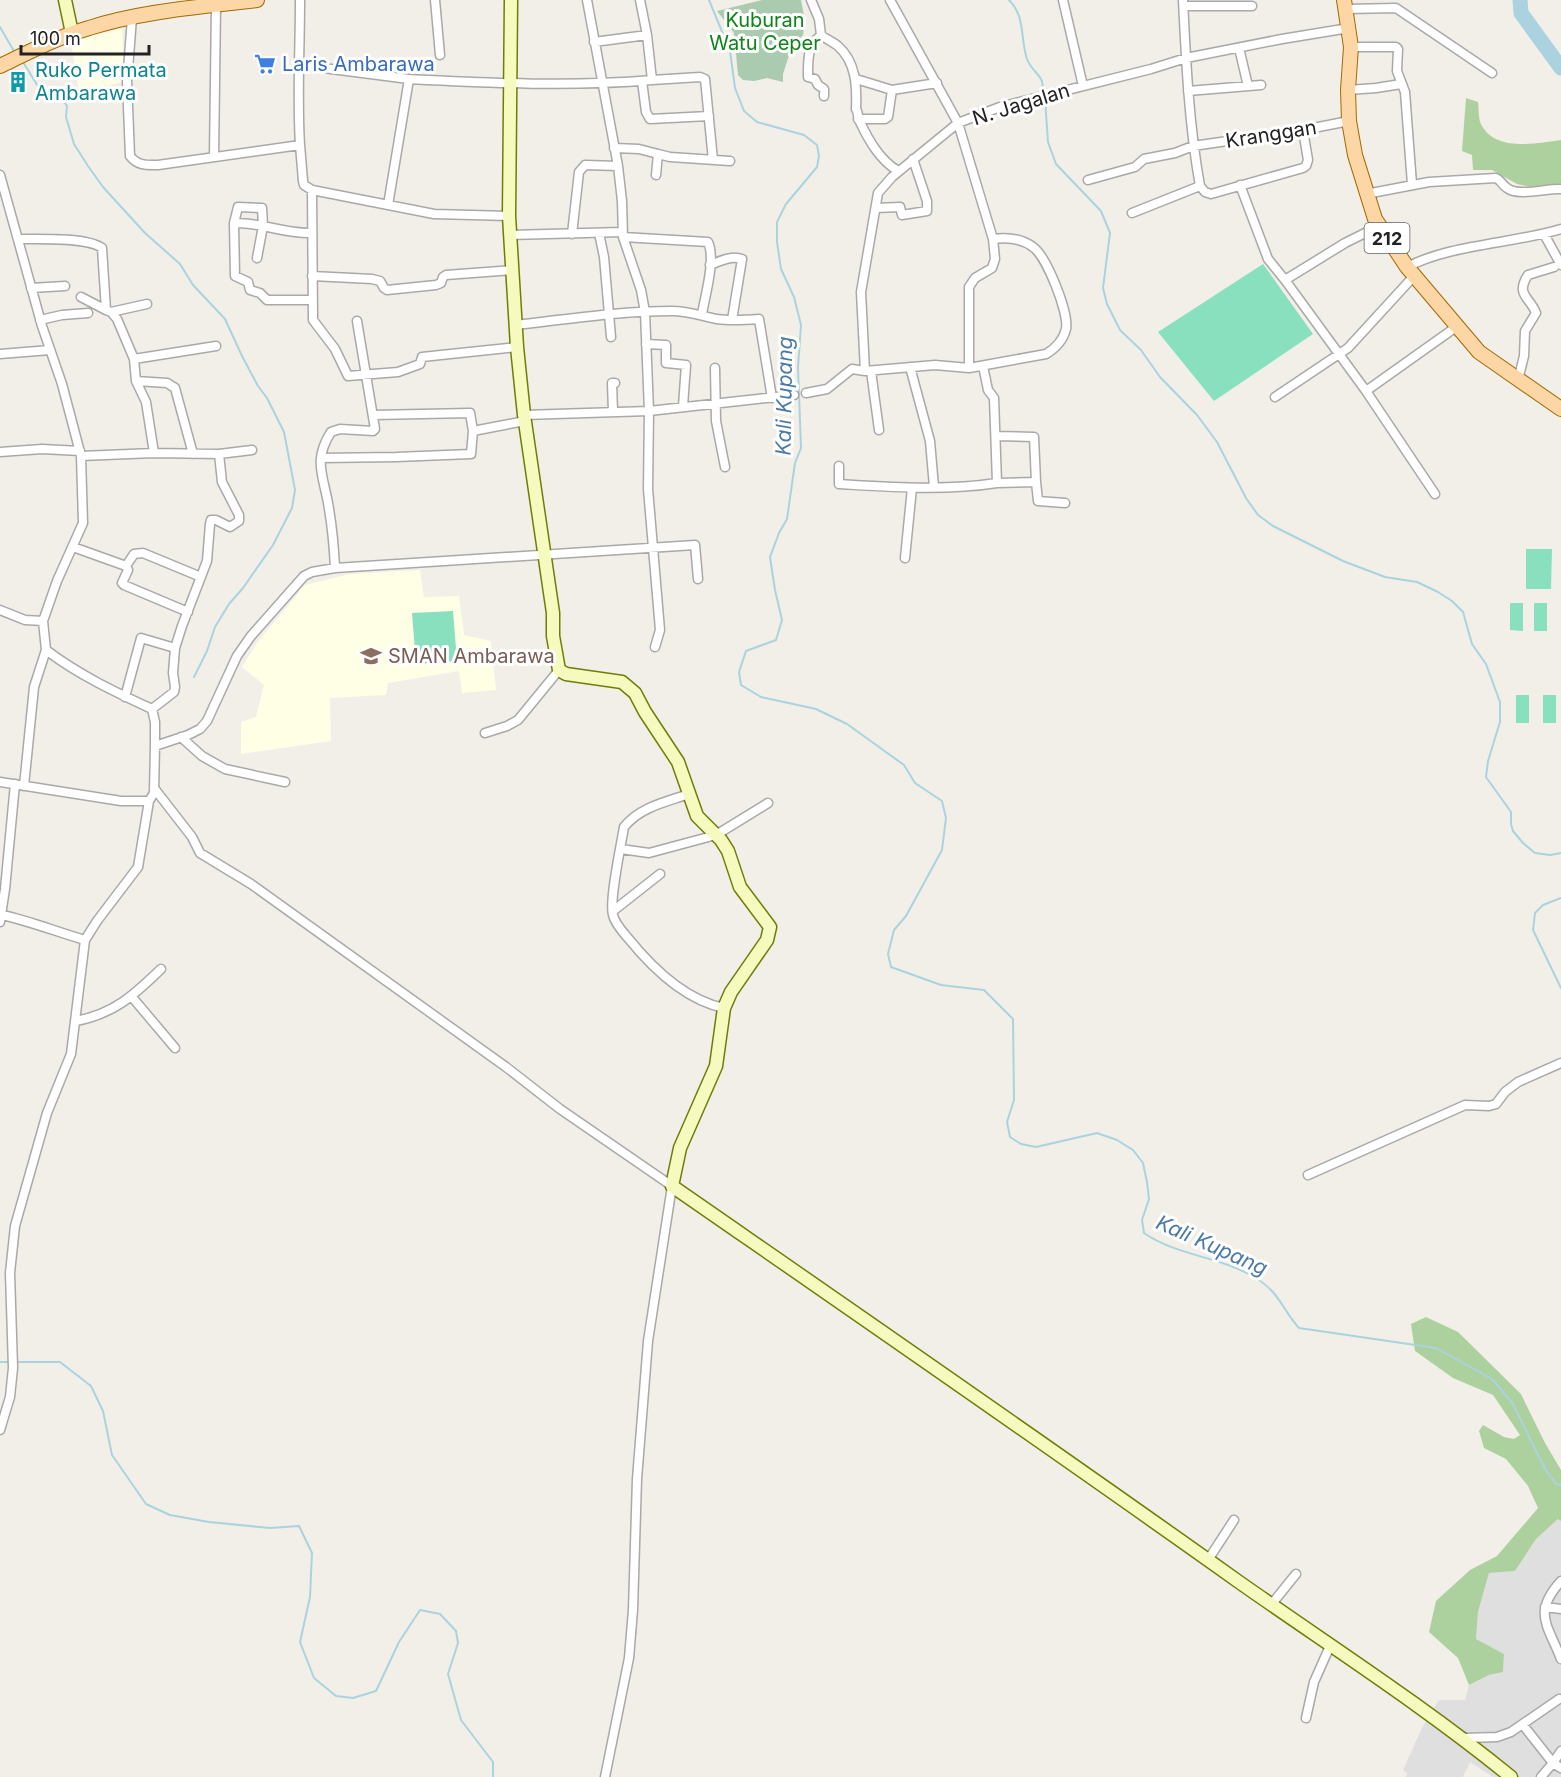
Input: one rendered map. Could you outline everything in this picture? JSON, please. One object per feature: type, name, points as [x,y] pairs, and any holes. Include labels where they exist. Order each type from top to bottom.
[{"type":"main road","points":[[0,66],[72,33],[132,18],[256,0]]},
{"type":"main road","name":"212","points":[[1345,5],[1351,47],[1348,90],[1349,121],[1355,155],[1378,226],[1410,272],[1479,352],[1561,409]]},
{"type":"street","points":[[65,0],[72,33]]},
{"type":"street","points":[[300,0],[298,105],[304,185],[312,190],[447,215],[509,216]]},
{"type":"street","points":[[435,0],[440,55]]},
{"type":"street","points":[[485,733],[518,720],[559,670],[524,418],[517,346],[509,216],[511,0]]},
{"type":"street","points":[[587,0],[618,166],[623,235],[641,290],[645,312],[648,489],[660,630],[656,646]]},
{"type":"street","points":[[640,0],[652,80]]},
{"type":"street","points":[[811,0],[819,20],[821,35]]},
{"type":"street","name":"N. Jagalan","points":[[890,0],[958,123],[993,239],[995,259],[992,268],[975,278],[969,287],[969,368]]},
{"type":"street","name":"N. Jagalan","points":[[1063,0],[1083,86]]},
{"type":"street","points":[[1252,6],[1184,3],[1188,92],[1193,146],[1200,186],[1205,192],[1211,194],[1306,166],[1308,160],[1304,130]]},
{"type":"street","points":[[214,157],[216,5]]},
{"type":"street","points":[[1345,5],[1395,8],[1492,73]]},
{"type":"street","points":[[132,18],[127,82],[130,156],[136,163],[144,165],[300,145]]},
{"type":"street","points":[[1186,58],[1349,28]]},
{"type":"street","points":[[594,42],[647,35]]},
{"type":"street","points":[[821,35],[837,45],[849,59],[856,79],[858,119],[874,149],[888,165],[898,171]]},
{"type":"street","points":[[821,35],[812,43],[808,54],[808,77],[815,79],[824,89],[824,96]]},
{"type":"street","points":[[1351,47],[1396,46],[1398,49],[1397,71],[1405,92],[1413,184]]},
{"type":"street","points":[[1239,48],[1248,86]]},
{"type":"street","name":"N. Jagalan","points":[[879,430],[868,371],[861,292],[878,193],[882,186],[958,123],[1000,107],[1186,58]]},
{"type":"street","points":[[300,66],[409,79],[557,86],[703,77],[712,160]]},
{"type":"street","points":[[388,205],[409,79]]},
{"type":"street","points":[[856,79],[892,90],[937,83]]},
{"type":"street","points":[[642,81],[646,112],[650,119],[709,116]]},
{"type":"street","points":[[1348,90],[1401,84]]},
{"type":"street","points":[[1188,92],[1261,85]]},
{"type":"street","points":[[858,119],[888,117],[892,90]]},
{"type":"street","name":"Kranggan","points":[[1088,180],[1135,167],[1144,159],[1175,153],[1193,146],[1349,121]]},
{"type":"street","points":[[614,148],[639,148],[670,157],[730,161]]},
{"type":"street","points":[[656,175],[658,154]]},
{"type":"street","points":[[876,208],[900,207],[902,214],[908,215],[927,212],[927,201],[913,159]]},
{"type":"street","points":[[572,234],[579,172],[582,167],[585,165],[605,168],[618,166]]},
{"type":"street","points":[[0,175],[40,320],[62,384],[80,454],[83,523],[43,621],[46,650],[34,687],[24,786]]},
{"type":"street","points":[[1366,194],[1413,184],[1496,178],[1514,191],[1561,189]]},
{"type":"street","points":[[1240,185],[1268,259],[1340,354],[1435,494]]},
{"type":"street","points":[[1132,213],[1200,186]]},
{"type":"street","points":[[312,190],[312,300],[315,324],[335,349],[345,373],[352,377],[398,372],[420,364],[423,357],[517,346]]},
{"type":"street","points":[[257,258],[262,208],[238,207],[234,223],[235,276],[248,282],[250,290],[260,293],[269,300],[312,300]]},
{"type":"street","points":[[234,223],[262,226],[296,234],[311,233]]},
{"type":"street","points":[[1285,280],[1345,243],[1378,226]]},
{"type":"street","points":[[1275,397],[1340,354],[1370,326],[1422,259],[1561,229]]},
{"type":"street","points":[[510,235],[599,233],[708,242],[710,265],[702,314]]},
{"type":"street","points":[[599,233],[604,257],[610,337]]},
{"type":"street","points":[[1518,380],[1524,356],[1525,331],[1536,313],[1525,296],[1523,286],[1528,275],[1558,266],[1544,234]]},
{"type":"street","points":[[806,393],[827,389],[852,369],[868,371],[934,365],[969,368],[1046,354],[1055,349],[1063,338],[1067,326],[1063,309],[1043,258],[1034,247],[1019,239],[1004,237],[993,239]]},
{"type":"street","points":[[18,239],[60,239],[99,245],[103,251],[108,311]]},
{"type":"street","points":[[710,265],[723,259],[737,257],[742,259],[732,320]]},
{"type":"street","points":[[312,276],[372,279],[380,281],[387,290],[436,285],[441,283],[446,275],[512,270]]},
{"type":"street","points":[[31,288],[66,286]]},
{"type":"street","points":[[81,297],[108,311],[117,319],[134,359],[136,381],[146,402],[154,453]]},
{"type":"street","points":[[108,311],[147,304]]},
{"type":"street","points":[[516,325],[608,314],[675,311],[702,314],[716,319],[757,319],[760,321],[772,398]]},
{"type":"street","points":[[40,320],[88,313]]},
{"type":"street","points":[[335,568],[328,501],[320,475],[321,458],[331,432],[340,429],[374,430],[357,321]]},
{"type":"street","points":[[1366,391],[1456,327]]},
{"type":"street","points":[[646,344],[666,345],[666,363],[686,365],[683,406]]},
{"type":"street","points":[[134,359],[216,346]]},
{"type":"street","points":[[0,354],[50,350]]},
{"type":"street","points":[[983,366],[988,390],[994,398],[997,483]]},
{"type":"street","points":[[910,367],[930,441],[934,487]]},
{"type":"street","points":[[715,368],[715,403],[725,467]]},
{"type":"street","points":[[136,381],[167,383],[175,388],[193,454]]},
{"type":"street","points":[[613,412],[612,383],[615,383]]},
{"type":"street","points":[[473,430],[524,418],[648,411],[794,395]]},
{"type":"street","points":[[321,458],[471,454],[473,430],[470,413],[373,415]]},
{"type":"street","points":[[996,436],[1034,437],[1038,501],[1065,503]]},
{"type":"street","points":[[0,452],[42,449],[80,454],[219,454],[252,450]]},
{"type":"street","points":[[152,709],[174,692],[172,673],[175,648],[207,561],[212,520],[230,527],[239,521],[222,482],[219,454]]},
{"type":"street","points":[[839,466],[839,484],[912,488],[1036,482]]},
{"type":"street","points":[[905,558],[912,488]]},
{"type":"street","points":[[155,746],[200,729],[207,721],[221,688],[251,636],[304,576],[312,572],[335,568],[695,545],[698,579]]},
{"type":"street","points":[[73,547],[126,566]]},
{"type":"street","points":[[188,612],[124,585],[122,583],[128,570],[126,566],[134,554],[143,553],[201,577]]},
{"type":"street","points":[[0,610],[26,620],[43,621]]},
{"type":"street","points":[[125,697],[141,638],[175,648]]},
{"type":"street","points":[[46,650],[68,667],[152,709]]},
{"type":"street","points":[[559,670],[566,674],[622,682],[635,693],[678,762],[697,816],[728,851],[740,887],[768,921],[770,927],[767,940],[731,992],[724,1008],[716,1066],[680,1148],[672,1186],[656,1281],[645,1375],[637,1479],[633,1610],[629,1658],[605,1777]]},
{"type":"street","points":[[0,1430],[10,1398],[14,1355],[10,1273],[15,1226],[47,1113],[71,1054],[85,940],[138,867],[149,801],[153,797],[154,788],[155,722],[152,709]]},
{"type":"street","points":[[181,737],[202,756],[225,768],[285,782]]},
{"type":"street","points":[[0,782],[121,801],[149,801]]},
{"type":"street","points":[[15,784],[1,919],[28,920],[43,928],[85,940]]},
{"type":"street","points":[[154,788],[192,837],[200,853],[251,884],[506,1067],[560,1109],[1464,1738],[1511,1777]]},
{"type":"street","points":[[689,794],[644,810],[631,818],[624,827],[612,911],[620,928],[643,957],[698,999],[708,1005],[724,1008]]},
{"type":"street","points":[[621,849],[649,853],[716,835],[768,803]]},
{"type":"street","points":[[612,911],[660,874]]},
{"type":"street","points":[[76,1021],[95,1017],[120,1006],[161,969]]},
{"type":"street","points":[[132,997],[175,1048]]},
{"type":"street","points":[[1308,1175],[1465,1105],[1496,1104],[1505,1092],[1518,1082],[1561,1063]]},
{"type":"street","points":[[1208,1560],[1234,1520]]},
{"type":"street","points":[[1271,1605],[1296,1574]]},
{"type":"street","points":[[1561,1581],[1551,1592],[1545,1607],[1544,1621],[1561,1659]]},
{"type":"street","points":[[1545,1607],[1561,1609]]},
{"type":"street","points":[[1306,1718],[1314,1682],[1330,1646]]},
{"type":"street","points":[[1464,1738],[1497,1737],[1511,1732],[1560,1698]]},
{"type":"street","points":[[1523,1725],[1557,1766]]},
{"type":"street","points":[[1541,1777],[1557,1766],[1561,1750]]},
{"type":"shaded area","points":[[122,29],[125,81],[100,88],[101,95],[80,99],[71,42],[79,38]]},
{"type":"shaded area","name":"SMAN Ambarawa","points":[[420,570],[424,597],[459,596],[464,635],[491,641],[496,690],[462,693],[459,671],[388,683],[386,695],[330,698],[331,741],[241,754],[241,722],[256,717],[264,685],[242,667],[256,644],[305,585],[350,574]]},
{"type":"shaded area","points":[[1558,1519],[1561,1521],[1561,1777],[1493,1777],[1470,1762],[1463,1777],[1406,1777],[1407,1773],[1403,1770],[1422,1728],[1439,1700],[1465,1700],[1469,1685],[1489,1675],[1503,1672],[1504,1654],[1476,1639],[1478,1612],[1489,1573],[1515,1571],[1536,1539]]},
{"type":"green space","name":"Kuburan Watu Ceper","points":[[762,0],[801,0],[805,20],[803,35],[791,49],[783,74],[783,82],[767,78],[754,81],[743,80],[738,75],[734,33],[717,11]]},
{"type":"green space","points":[[1466,98],[1478,102],[1482,126],[1497,140],[1518,144],[1561,140],[1561,184],[1535,188],[1517,184],[1492,170],[1473,170],[1472,155],[1462,151]]},
{"type":"green space","points":[[1263,264],[1313,334],[1214,401],[1158,332]]},
{"type":"green space","points":[[1526,549],[1552,549],[1551,589],[1526,589]]},
{"type":"green space","points":[[1510,603],[1523,603],[1523,631],[1510,630]]},
{"type":"green space","points":[[1534,603],[1547,603],[1547,631],[1534,631]]},
{"type":"green space","points":[[453,611],[457,661],[416,664],[412,613]]},
{"type":"green space","points":[[1516,695],[1529,695],[1529,723],[1516,723]]},
{"type":"green space","points":[[1543,695],[1556,695],[1556,723],[1543,723]]},
{"type":"green space","points":[[1426,1317],[1458,1332],[1521,1394],[1561,1470],[1561,1521],[1558,1519],[1536,1539],[1515,1571],[1489,1573],[1478,1612],[1476,1639],[1504,1654],[1503,1672],[1489,1675],[1469,1685],[1458,1658],[1429,1632],[1436,1601],[1470,1570],[1497,1556],[1538,1508],[1528,1486],[1506,1459],[1484,1448],[1479,1431],[1483,1425],[1504,1437],[1514,1439],[1520,1435],[1493,1395],[1453,1378],[1415,1351],[1411,1324]]},
{"type":"waterway","name":"Kali Kupang","points":[[709,0],[730,51],[735,88],[744,111],[757,122],[804,135],[817,145],[819,156],[817,167],[786,204],[777,222],[781,269],[794,297],[801,325],[798,367],[801,448],[795,463],[787,519],[770,557],[782,620],[776,640],[746,651],[739,672],[741,685],[761,697],[816,709],[847,724],[904,765],[915,783],[942,801],[946,818],[942,850],[906,916],[894,930],[888,954],[891,967],[941,985],[984,990],[1013,1019],[1014,1100],[1007,1122],[1010,1137],[1021,1144],[1036,1147],[1097,1133],[1117,1140],[1133,1150],[1143,1163],[1147,1182],[1149,1199],[1142,1220],[1144,1233],[1170,1247],[1227,1264],[1254,1277],[1275,1294],[1299,1328],[1436,1348],[1492,1379],[1513,1404],[1545,1469],[1556,1484],[1561,1485]]},
{"type":"waterway","points":[[1009,0],[1018,14],[1027,59],[1041,79],[1044,94]]},
{"type":"waterway","points":[[1520,0],[1521,13],[1561,68]]},
{"type":"waterway","points":[[0,27],[15,53]]},
{"type":"waterway","points":[[23,62],[44,96],[63,100],[67,106],[66,117],[74,144],[103,187],[145,233],[180,264],[193,285],[225,319],[242,356],[284,432],[295,490],[292,508],[273,545],[229,604],[215,627],[207,651],[194,677]]},
{"type":"waterway","points":[[1045,99],[1048,142],[1056,164],[1101,211],[1110,233],[1103,288],[1107,304],[1120,330],[1141,350],[1160,377],[1197,415],[1217,442],[1246,498],[1258,515],[1273,526],[1343,561],[1385,577],[1417,582],[1452,601],[1463,612],[1472,644],[1486,664],[1500,702],[1500,722],[1488,761],[1486,777],[1511,812],[1513,831],[1523,843],[1535,853],[1550,855],[1561,853]]},
{"type":"waterway","points":[[1561,898],[1543,905],[1535,913],[1533,930],[1561,988]]},
{"type":"waterway","points":[[0,1362],[10,1362]]},
{"type":"waterway","points":[[15,1362],[60,1362],[91,1386],[103,1411],[112,1455],[146,1504],[170,1515],[209,1522],[270,1528],[299,1526],[312,1553],[310,1597],[300,1642],[314,1678],[336,1696],[353,1698],[376,1691],[399,1642],[420,1610],[440,1614],[456,1631],[458,1643],[448,1674],[461,1720],[493,1762],[493,1777]]},
{"type":"place","name":"Laris Ambarawa","points":[[265,64]]},
{"type":"place","name":"Ruko Permata Ambarawa","points":[[18,82]]},
{"type":"place","name":"SMAN Ambarawa","points":[[371,656]]}]
